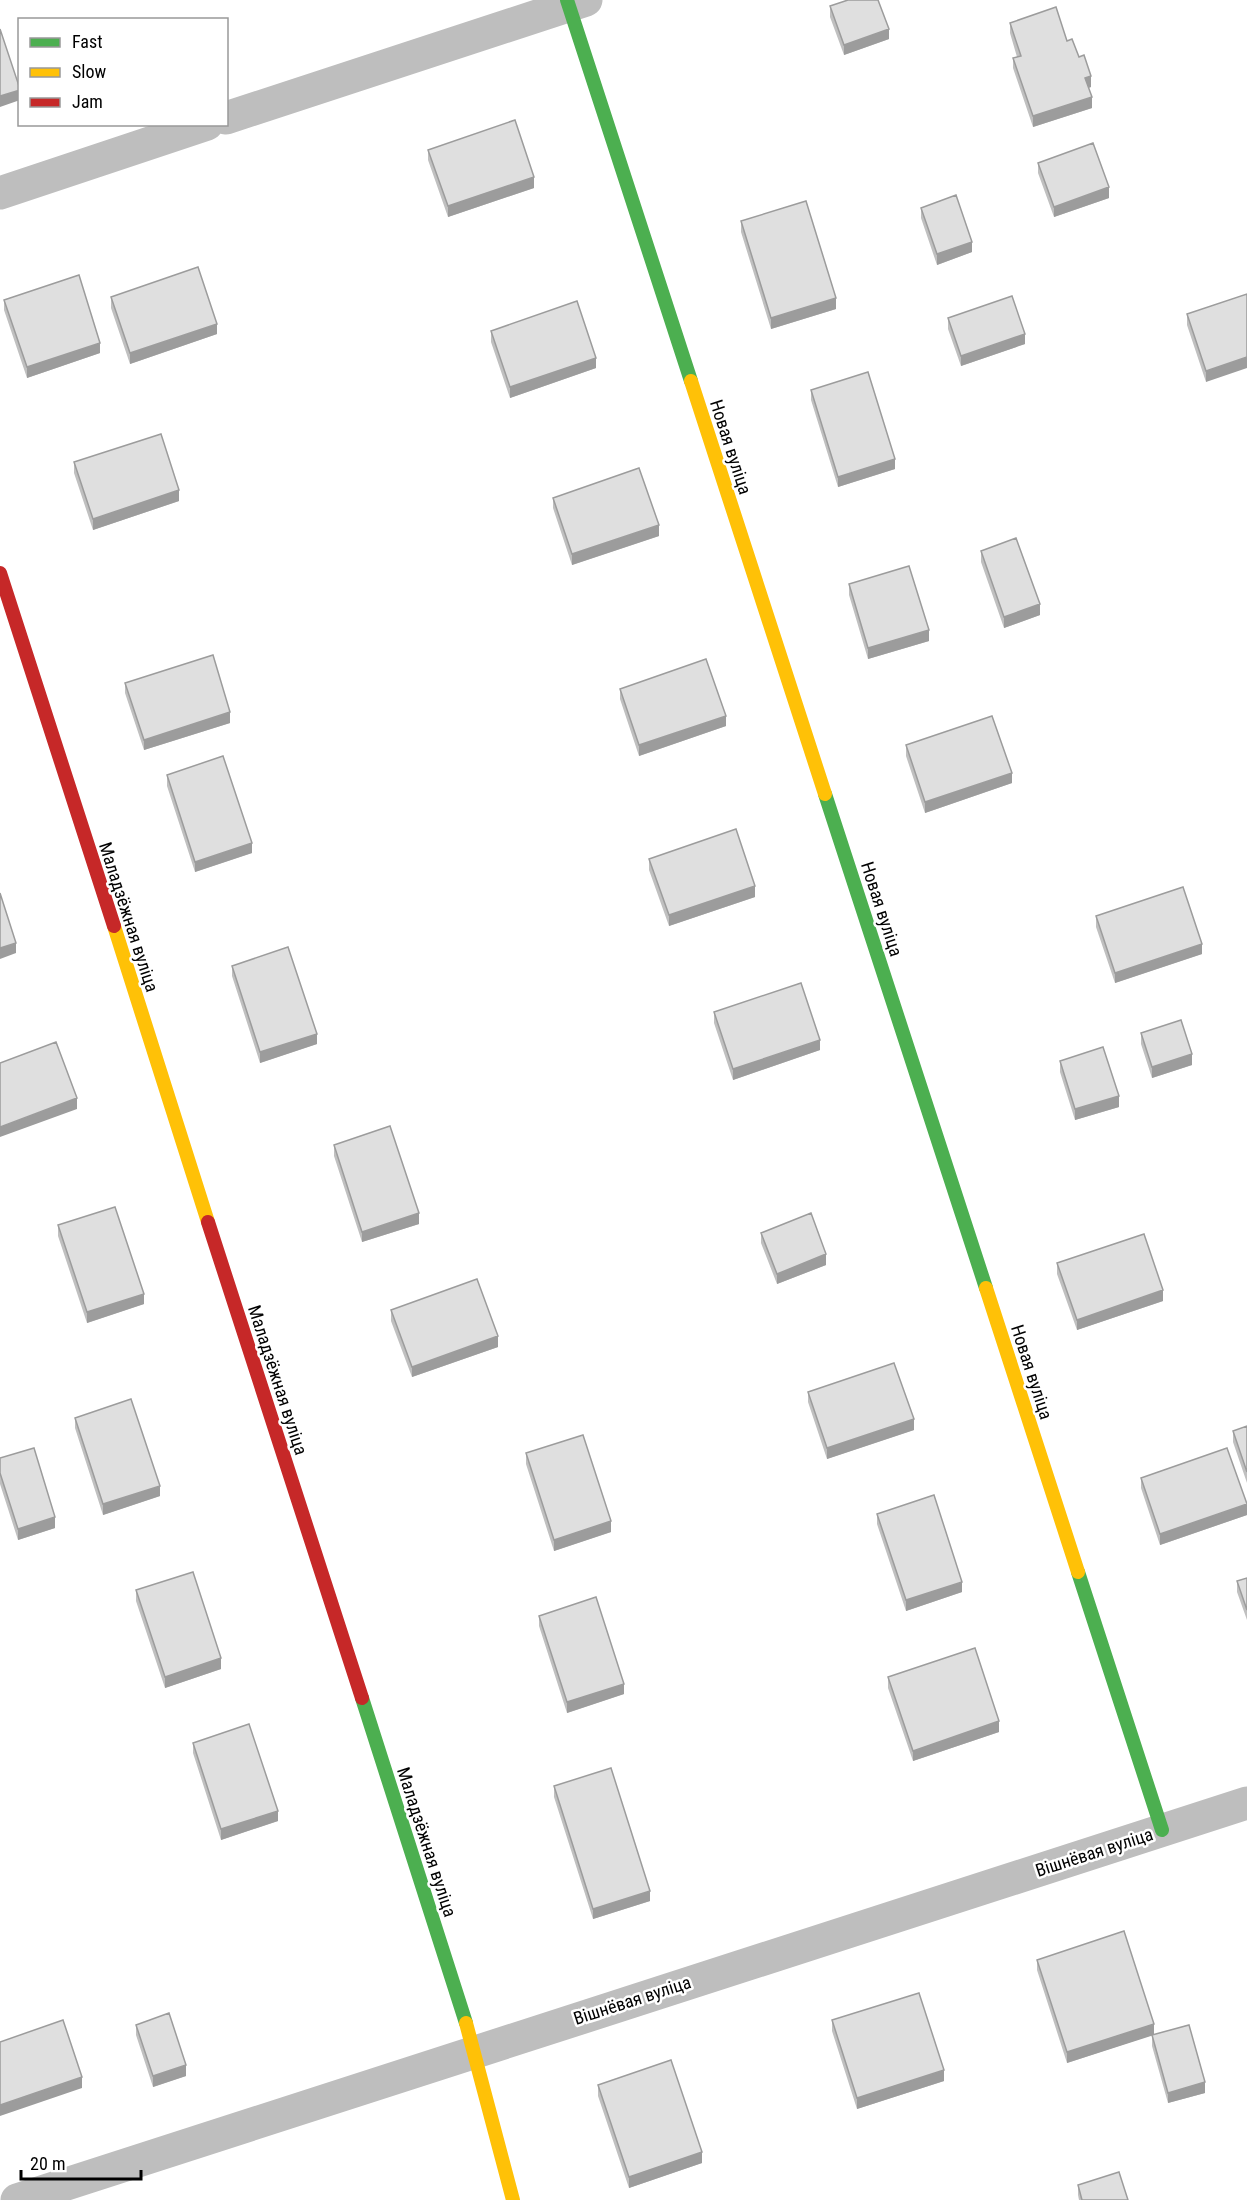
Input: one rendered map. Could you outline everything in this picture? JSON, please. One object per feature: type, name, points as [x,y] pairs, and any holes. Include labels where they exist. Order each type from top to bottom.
[{"type":"street","points":[[228,117],[574,2]]},
{"type":"street","name":"Новая вуліца","points":[[574,2],[1162,1830]]},
{"type":"street","points":[[0,193],[201,126]]},
{"type":"street","name":"Маладзёжная вуліца","points":[[0,573],[475,2051],[513,2200]]},
{"type":"street","name":"Вішнёвая вуліца","points":[[17,2200],[1247,1803]]},
{"type":"building","points":[[848,0],[878,0],[889,29],[844,45],[830,6]]},
{"type":"building","points":[[1056,7],[1067,41],[1072,39],[1079,57],[1084,55],[1091,76],[1085,78],[1092,97],[1033,116],[1013,58],[1021,56],[1010,23]]},
{"type":"building","points":[[0,29],[18,84],[18,91],[0,96]]},
{"type":"building","points":[[515,120],[534,177],[448,206],[428,150]]},
{"type":"building","points":[[1093,143],[1109,187],[1054,207],[1038,163]]},
{"type":"building","points":[[956,195],[972,242],[937,254],[921,208]]},
{"type":"building","points":[[806,201],[836,298],[771,318],[741,221]]},
{"type":"building","points":[[198,267],[217,324],[130,353],[111,297]]},
{"type":"building","points":[[79,275],[100,343],[27,367],[4,300]]},
{"type":"building","points":[[1247,294],[1247,357],[1206,371],[1187,314]]},
{"type":"building","points":[[1012,296],[1025,334],[961,356],[948,318]]},
{"type":"building","points":[[577,301],[596,358],[510,387],[491,331]]},
{"type":"building","points":[[868,372],[895,459],[838,477],[811,390]]},
{"type":"building","points":[[161,434],[179,490],[93,519],[74,462]]},
{"type":"building","points":[[639,468],[659,525],[572,554],[553,498]]},
{"type":"building","points":[[1016,538],[1040,604],[1004,617],[981,551]]},
{"type":"building","points":[[909,566],[929,630],[868,648],[849,584]]},
{"type":"building","points":[[213,655],[230,712],[144,740],[125,683]]},
{"type":"building","points":[[706,659],[726,716],[639,745],[620,689]]},
{"type":"building","points":[[992,716],[1012,773],[925,802],[906,745]]},
{"type":"building","points":[[223,756],[252,843],[195,862],[167,775]]},
{"type":"building","points":[[736,829],[755,886],[669,915],[649,859]]},
{"type":"building","points":[[1183,887],[1202,944],[1115,973],[1096,916]]},
{"type":"building","points":[[0,893],[16,943],[0,948]]},
{"type":"building","points":[[288,947],[317,1034],[260,1052],[232,966]]},
{"type":"building","points":[[801,983],[820,1040],[733,1069],[714,1012]]},
{"type":"building","points":[[1181,1020],[1192,1054],[1152,1067],[1141,1033]]},
{"type":"building","points":[[56,1042],[77,1098],[0,1127],[0,1063]]},
{"type":"building","points":[[1103,1047],[1119,1096],[1075,1109],[1060,1061]]},
{"type":"building","points":[[390,1126],[419,1213],[362,1232],[334,1145]]},
{"type":"building","points":[[115,1207],[144,1294],[87,1312],[58,1225]]},
{"type":"building","points":[[811,1213],[826,1254],[777,1274],[761,1233]]},
{"type":"building","points":[[1144,1234],[1163,1290],[1077,1320],[1057,1263]]},
{"type":"building","points":[[477,1279],[498,1336],[412,1367],[391,1310]]},
{"type":"building","points":[[894,1363],[914,1419],[827,1448],[808,1392]]},
{"type":"building","points":[[131,1399],[160,1486],[103,1504],[75,1418]]},
{"type":"building","points":[[1247,1426],[1247,1472],[1233,1431]]},
{"type":"building","points":[[583,1435],[611,1521],[554,1540],[526,1453]]},
{"type":"building","points":[[34,1448],[55,1517],[18,1529],[0,1473],[0,1458]]},
{"type":"building","points":[[1227,1448],[1247,1504],[1160,1534],[1141,1478]]},
{"type":"building","points":[[934,1495],[962,1582],[906,1600],[877,1514]]},
{"type":"building","points":[[193,1572],[221,1658],[165,1677],[136,1590]]},
{"type":"building","points":[[1247,1578],[1247,1610],[1237,1581]]},
{"type":"building","points":[[596,1597],[624,1684],[567,1702],[539,1616]]},
{"type":"building","points":[[975,1648],[999,1721],[913,1751],[888,1677]]},
{"type":"building","points":[[249,1724],[278,1811],[221,1829],[193,1743]]},
{"type":"building","points":[[611,1768],[650,1891],[593,1909],[554,1786]]},
{"type":"building","points":[[1124,1931],[1154,2024],[1067,2052],[1037,1960]]},
{"type":"building","points":[[919,1993],[944,2070],[857,2098],[832,2020]]},
{"type":"building","points":[[169,2013],[186,2065],[153,2076],[136,2025]]},
{"type":"building","points":[[63,2020],[82,2077],[0,2105],[0,2042]]},
{"type":"building","points":[[1189,2025],[1205,2082],[1168,2093],[1152,2035]]},
{"type":"building","points":[[671,2060],[702,2152],[629,2177],[598,2085]]},
{"type":"building","points":[[1119,2172],[1128,2200],[1082,2200],[1078,2185]]},
{"type":"traffic: fast","points":[[567,0],[691,381]]},
{"type":"traffic: fast","points":[[825,794],[986,1288]]},
{"type":"traffic: fast","points":[[1078,1572],[1162,1830]]},
{"type":"traffic: fast","points":[[362,1698],[466,2023]]},
{"type":"traffic: slow","points":[[691,381],[825,794]]},
{"type":"traffic: slow","points":[[114,926],[208,1222]]},
{"type":"traffic: slow","points":[[986,1288],[1078,1572]]},
{"type":"traffic: slow","points":[[466,2023],[513,2200]]},
{"type":"traffic: jam","points":[[0,573],[114,926]]},
{"type":"traffic: jam","points":[[208,1222],[362,1698]]}]
